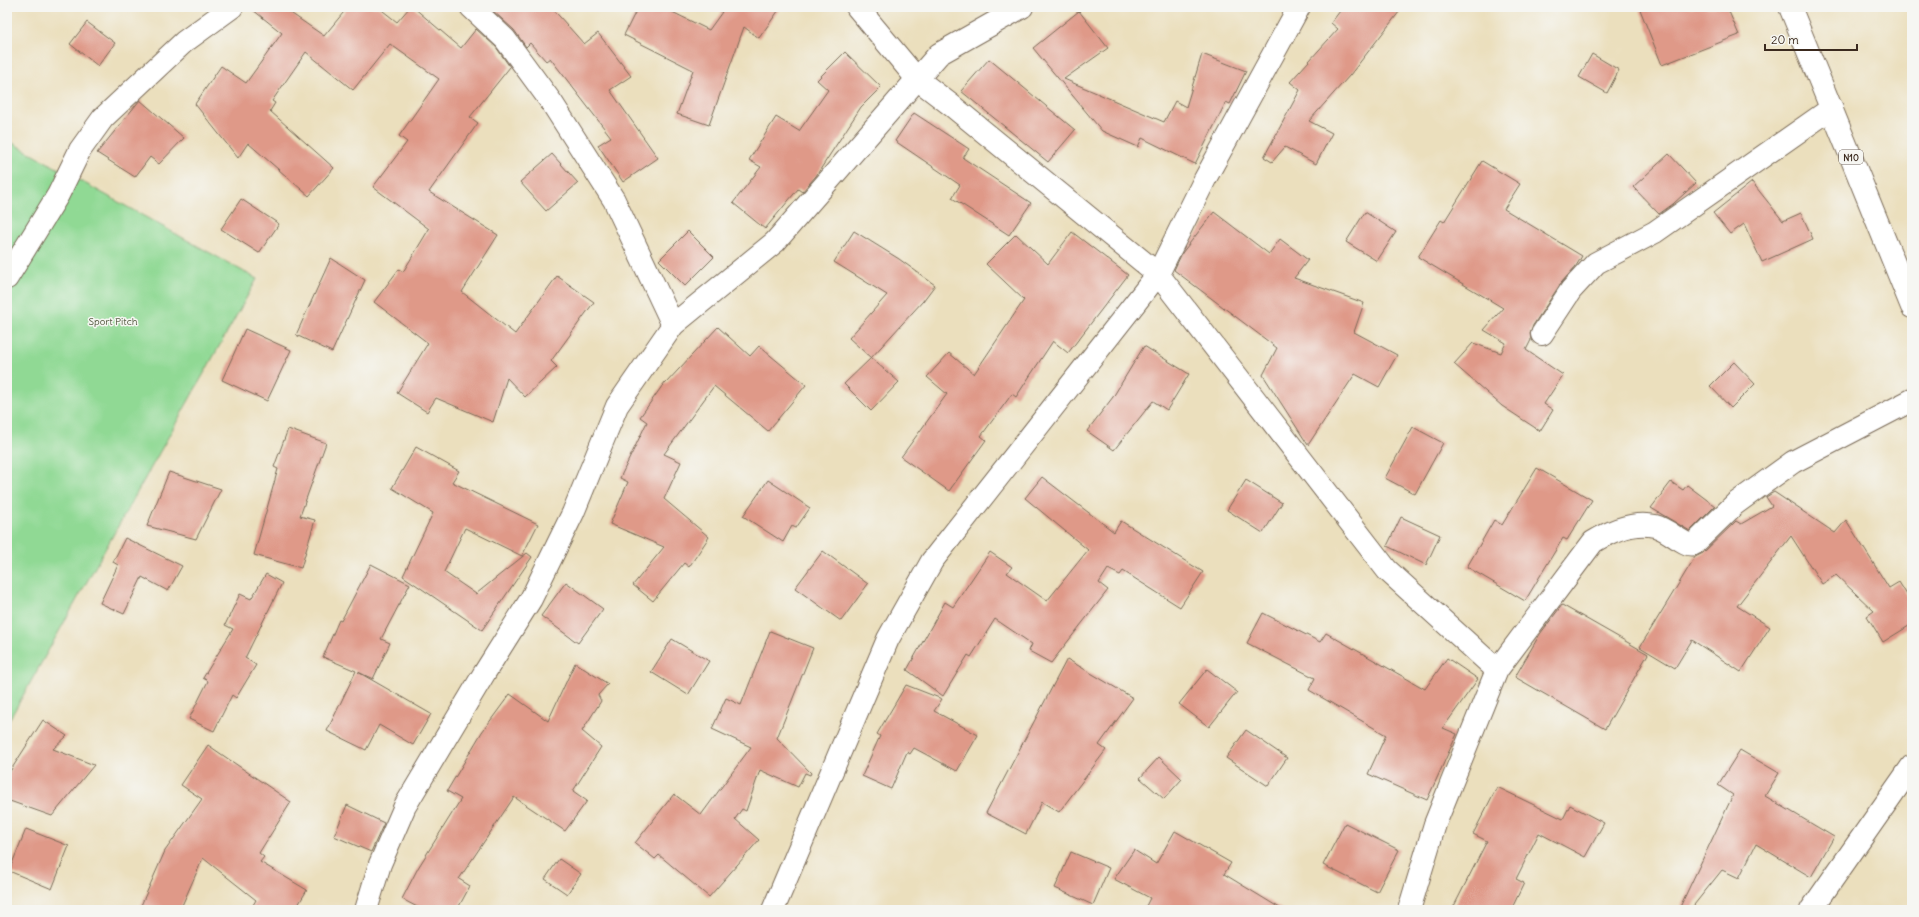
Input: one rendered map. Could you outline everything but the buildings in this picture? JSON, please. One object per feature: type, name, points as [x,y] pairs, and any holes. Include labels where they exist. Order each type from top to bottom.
[{"type":"street","points":[[7,278],[58,195],[80,150],[103,118],[184,42],[232,7]]},
{"type":"street","points":[[471,7],[505,39],[552,103],[614,200],[673,325]]},
{"type":"street","points":[[857,7],[917,79],[952,105],[1158,274],[1387,570],[1498,670]]},
{"type":"street","points":[[366,910],[380,864],[405,806],[485,672],[531,599],[573,514],[617,406],[673,325],[775,242],[939,54],[1022,7]]},
{"type":"street","points":[[773,910],[888,639],[932,561],[1158,274],[1205,179],[1299,7]]},
{"type":"street","name":"N10","points":[[1790,7],[1912,307]]},
{"type":"street","points":[[1542,334],[1571,290],[1596,263],[1655,232],[1832,108]]},
{"type":"street","points":[[1409,910],[1435,824],[1498,670],[1593,542],[1608,533],[1624,527],[1640,525],[1656,526],[1688,544],[1694,544],[1735,504],[1793,462],[1912,400]]},
{"type":"street","points":[[1811,910],[1912,766]]},
{"type":"green space","name":"Sport Pitch","points":[[7,140],[257,279],[7,724]]}]
